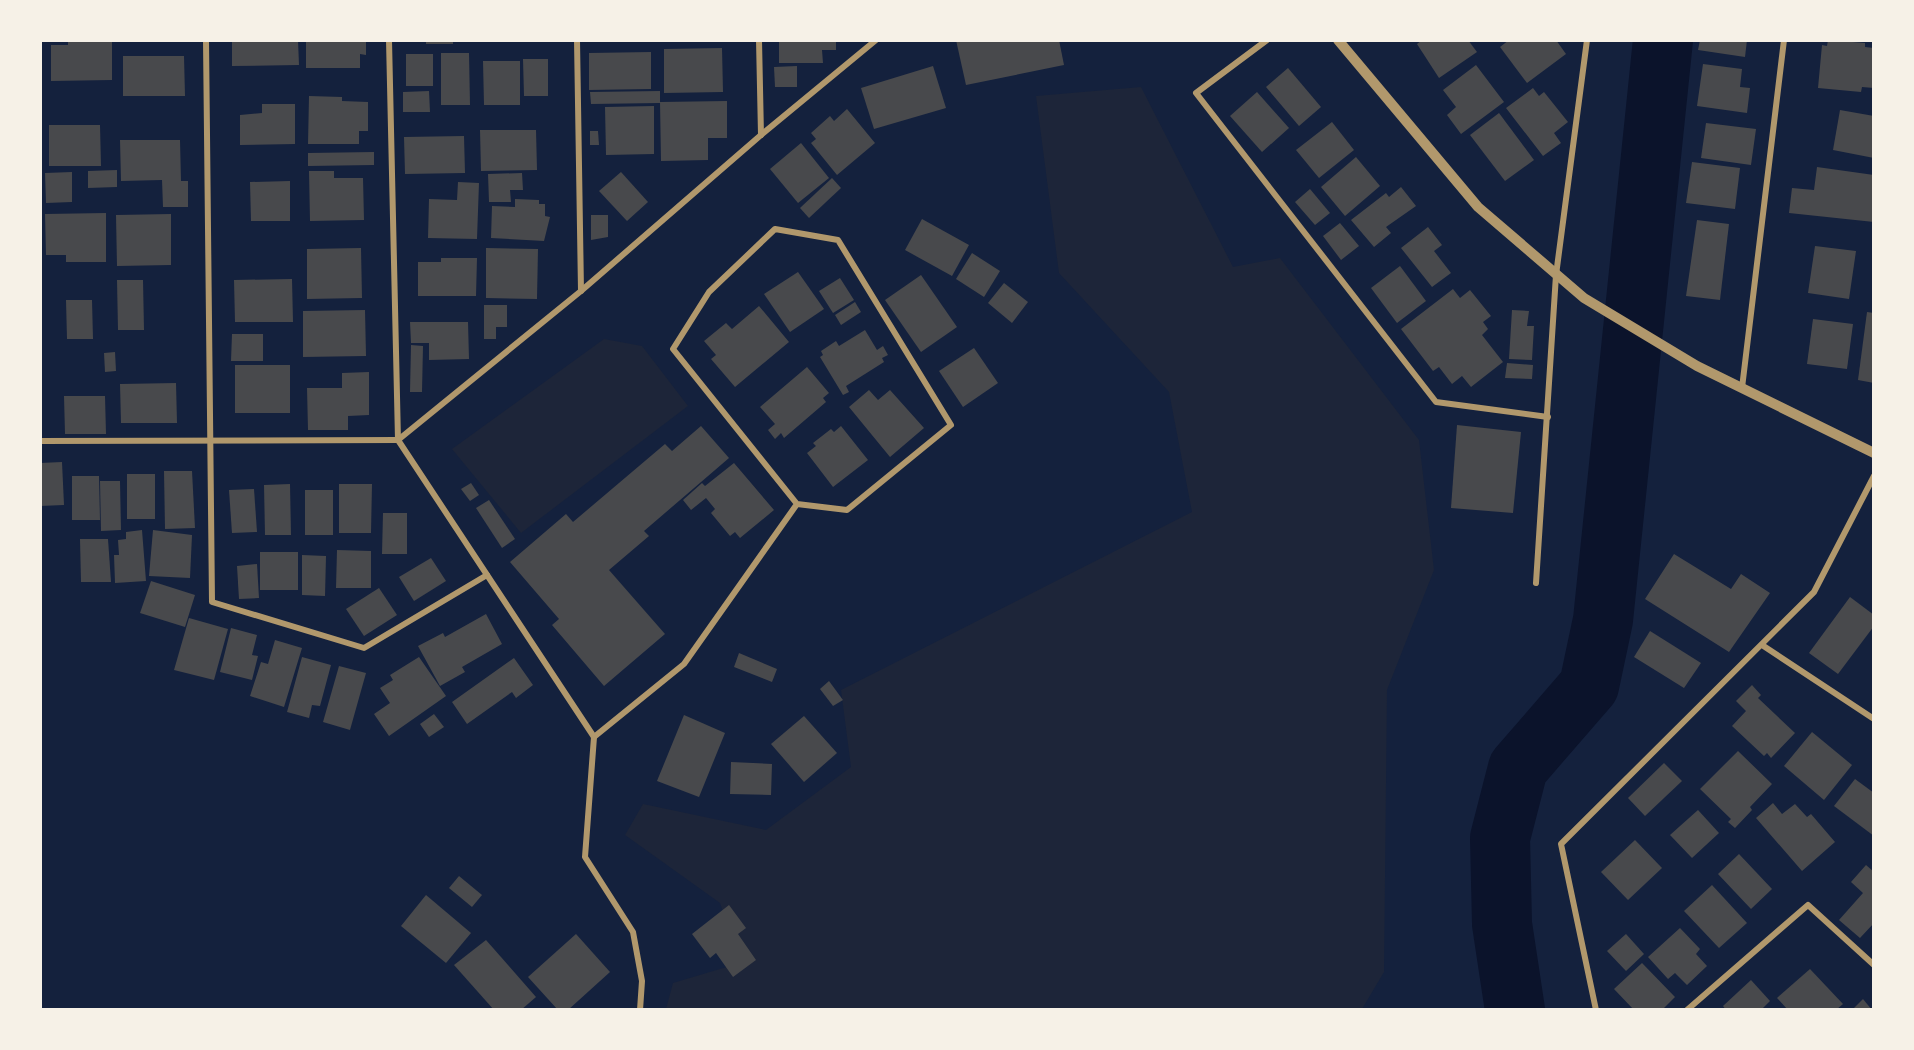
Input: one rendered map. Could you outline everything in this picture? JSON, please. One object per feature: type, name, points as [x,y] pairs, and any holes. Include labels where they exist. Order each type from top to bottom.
[{"type":"street","points":[[206,40],[212,602],[364,648],[487,575]]},
{"type":"street","points":[[389,40],[398,440],[594,736],[585,857],[633,932],[642,981],[640,1010]]},
{"type":"street","points":[[577,40],[581,291]]},
{"type":"street","points":[[759,40],[761,135]]},
{"type":"street","points":[[40,441],[398,440],[581,291],[761,135],[876,40]]},
{"type":"street","points":[[1267,40],[1196,93],[1436,402],[1548,417]]},
{"type":"street","points":[[1338,40],[1478,207],[1584,298],[1697,366],[1874,453]]},
{"type":"street","points":[[1536,583],[1556,275],[1587,40]]},
{"type":"street","points":[[1742,388],[1784,40]]},
{"type":"street","points":[[775,229],[838,240],[951,425],[847,510],[797,504],[673,350],[709,292],[775,229]]},
{"type":"street","points":[[1596,1010],[1561,844],[1814,592],[1874,476]]},
{"type":"street","points":[[594,736],[684,664],[797,504]]},
{"type":"street","points":[[1762,645],[1874,719]]},
{"type":"street","points":[[1687,1010],[1808,905],[1874,965]]},
{"type":"shaded area","points":[[1141,87],[1233,267],[1280,258],[1419,440],[1434,570],[1387,690],[1384,972],[1362,1009],[666,1009],[673,983],[740,963],[720,903],[625,835],[643,804],[766,830],[851,767],[841,690],[1192,512],[1169,392],[1059,273],[1036,96]]},
{"type":"shaded area","points":[[604,339],[642,346],[688,406],[521,533],[452,449]]},
{"type":"building","points":[[68,40],[112,40],[112,80],[51,81],[51,45],[68,45]]},
{"type":"building","points":[[232,40],[298,40],[299,65],[232,66]]},
{"type":"building","points":[[306,40],[366,40],[366,55],[360,54],[360,68],[306,68]]},
{"type":"building","points":[[426,40],[453,40],[453,44],[426,44]]},
{"type":"building","points":[[779,40],[836,40],[836,50],[822,50],[823,63],[779,63]]},
{"type":"building","points":[[956,40],[1059,40],[1064,65],[966,85]]},
{"type":"building","points":[[1422,40],[1468,40],[1477,52],[1439,78],[1417,44]]},
{"type":"building","points":[[1509,40],[1556,40],[1566,54],[1527,83],[1500,47]]},
{"type":"building","points":[[1700,40],[1747,40],[1745,57],[1698,50]]},
{"type":"building","points":[[1828,40],[1865,43],[1865,47],[1874,48],[1874,88],[1862,87],[1861,92],[1818,88],[1822,45],[1827,46]]},
{"type":"building","points":[[722,48],[723,92],[664,93],[664,49]]},
{"type":"building","points":[[651,52],[651,89],[589,90],[589,53]]},
{"type":"building","points":[[441,53],[469,53],[470,105],[441,105]]},
{"type":"building","points":[[406,54],[433,54],[433,86],[406,86]]},
{"type":"building","points":[[123,56],[184,56],[185,96],[123,96]]},
{"type":"building","points":[[523,59],[548,59],[548,96],[524,96]]},
{"type":"building","points":[[483,61],[520,61],[520,105],[484,105]]},
{"type":"building","points":[[1703,64],[1742,69],[1740,87],[1750,88],[1747,113],[1697,106]]},
{"type":"building","points":[[1476,65],[1504,102],[1461,134],[1447,115],[1456,107],[1443,90]]},
{"type":"building","points":[[797,66],[797,87],[775,87],[774,67]]},
{"type":"building","points":[[933,66],[946,108],[874,129],[861,88]]},
{"type":"building","points":[[1288,68],[1321,107],[1299,126],[1266,87]]},
{"type":"building","points":[[1533,88],[1539,96],[1544,92],[1568,122],[1554,133],[1561,143],[1543,156],[1506,108]]},
{"type":"building","points":[[429,91],[430,112],[403,112],[403,92]]},
{"type":"building","points":[[660,91],[660,103],[591,104],[590,92]]},
{"type":"building","points":[[1257,92],[1289,128],[1262,152],[1230,116]]},
{"type":"building","points":[[309,96],[342,97],[342,101],[368,102],[368,131],[359,131],[359,144],[308,144]]},
{"type":"building","points":[[727,101],[727,138],[708,138],[708,160],[661,161],[660,102]]},
{"type":"building","points":[[262,104],[295,104],[295,144],[240,145],[240,115],[262,113]]},
{"type":"building","points":[[654,106],[654,154],[606,155],[605,107]]},
{"type":"building","points":[[847,109],[875,143],[837,175],[811,143],[816,139],[811,133],[830,116],[834,121]]},
{"type":"building","points":[[1840,110],[1874,116],[1874,158],[1833,150]]},
{"type":"building","points":[[1499,113],[1534,160],[1505,181],[1470,135]]},
{"type":"building","points":[[1332,122],[1354,150],[1319,178],[1296,150]]},
{"type":"building","points":[[1706,123],[1756,129],[1751,165],[1701,158]]},
{"type":"building","points":[[49,125],[100,125],[101,166],[49,166]]},
{"type":"building","points":[[480,130],[536,130],[537,170],[481,171]]},
{"type":"building","points":[[590,131],[598,131],[599,145],[590,145]]},
{"type":"building","points":[[464,136],[465,173],[405,174],[404,137]]},
{"type":"building","points":[[120,140],[180,140],[181,181],[188,181],[188,207],[163,207],[162,180],[121,181]]},
{"type":"building","points":[[801,143],[829,178],[798,203],[770,169]]},
{"type":"building","points":[[374,152],[374,165],[308,166],[308,153]]},
{"type":"building","points":[[1356,157],[1380,186],[1345,216],[1321,187]]},
{"type":"building","points":[[1692,162],[1740,168],[1735,209],[1686,203]]},
{"type":"building","points":[[1817,167],[1874,175],[1874,222],[1789,213],[1792,188],[1814,190]]},
{"type":"building","points":[[117,170],[117,187],[88,188],[88,171]]},
{"type":"building","points":[[309,171],[334,171],[334,178],[363,178],[364,220],[310,221]]},
{"type":"building","points":[[72,172],[72,202],[46,203],[45,173]]},
{"type":"building","points":[[621,172],[648,202],[627,221],[599,191]]},
{"type":"building","points":[[522,173],[523,190],[510,190],[511,202],[489,202],[488,174]]},
{"type":"building","points":[[832,178],[841,188],[809,218],[800,208]]},
{"type":"building","points":[[290,181],[290,221],[251,221],[250,182]]},
{"type":"building","points":[[458,182],[479,183],[477,239],[428,238],[429,199],[457,200]]},
{"type":"building","points":[[1401,187],[1416,206],[1386,227],[1391,233],[1374,247],[1351,220],[1386,193],[1389,197]]},
{"type":"building","points":[[1310,189],[1330,213],[1315,225],[1295,202]]},
{"type":"building","points":[[515,199],[539,200],[539,204],[545,204],[545,216],[550,217],[544,241],[491,238],[492,206],[515,207]]},
{"type":"building","points":[[106,213],[106,262],[66,262],[66,255],[46,255],[45,214]]},
{"type":"building","points":[[171,214],[171,265],[117,266],[116,215]]},
{"type":"building","points":[[591,215],[608,215],[608,237],[591,240]]},
{"type":"building","points":[[922,219],[969,245],[952,276],[905,250]]},
{"type":"building","points":[[1697,220],[1729,224],[1720,300],[1686,296]]},
{"type":"building","points":[[1340,223],[1359,246],[1341,260],[1323,236]]},
{"type":"building","points":[[1428,227],[1442,245],[1434,251],[1451,273],[1432,287],[1401,248]]},
{"type":"building","points":[[1815,246],[1856,251],[1849,299],[1808,293]]},
{"type":"building","points":[[361,248],[362,298],[307,299],[307,249]]},
{"type":"building","points":[[486,248],[538,249],[537,299],[486,298]]},
{"type":"building","points":[[972,253],[1000,271],[984,297],[956,279]]},
{"type":"building","points":[[441,258],[477,258],[476,296],[418,296],[418,262],[441,262]]},
{"type":"building","points":[[1400,266],[1426,301],[1397,323],[1371,288]]},
{"type":"building","points":[[798,272],[824,309],[790,332],[764,294]]},
{"type":"building","points":[[921,275],[957,327],[921,352],[885,300]]},
{"type":"building","points":[[840,278],[854,300],[833,313],[819,291]]},
{"type":"building","points":[[292,279],[293,322],[235,322],[234,280]]},
{"type":"building","points":[[117,280],[143,280],[144,330],[118,330]]},
{"type":"building","points":[[1004,283],[1028,302],[1012,323],[988,303]]},
{"type":"building","points":[[1453,289],[1460,298],[1470,290],[1491,316],[1483,322],[1488,329],[1482,335],[1503,362],[1471,387],[1462,376],[1452,384],[1439,367],[1433,371],[1401,329]]},
{"type":"building","points":[[66,300],[92,300],[93,339],[67,339]]},
{"type":"building","points":[[855,302],[861,312],[841,325],[835,315]]},
{"type":"building","points":[[484,305],[507,305],[507,327],[496,327],[496,339],[484,339]]},
{"type":"building","points":[[759,306],[789,342],[735,387],[711,359],[716,355],[704,341],[726,323],[732,329]]},
{"type":"building","points":[[365,310],[366,356],[303,357],[303,311]]},
{"type":"building","points":[[1512,310],[1529,311],[1527,326],[1534,326],[1532,360],[1509,359]]},
{"type":"building","points":[[1867,312],[1874,313],[1874,383],[1858,380]]},
{"type":"building","points":[[1813,319],[1853,324],[1847,369],[1807,364]]},
{"type":"building","points":[[410,322],[468,322],[469,359],[429,360],[429,343],[411,343]]},
{"type":"building","points":[[865,330],[877,350],[883,346],[888,355],[882,358],[884,362],[846,386],[849,392],[843,395],[820,357],[823,355],[821,351],[836,341],[839,346]]},
{"type":"building","points":[[232,334],[263,334],[263,361],[231,361]]},
{"type":"building","points":[[411,345],[423,346],[422,392],[410,392]]},
{"type":"building","points":[[974,348],[998,383],[963,407],[939,371]]},
{"type":"building","points":[[115,352],[116,371],[105,372],[104,353]]},
{"type":"building","points":[[1507,363],[1533,365],[1532,379],[1505,378]]},
{"type":"building","points":[[235,365],[290,365],[290,413],[235,413]]},
{"type":"building","points":[[807,367],[829,393],[823,398],[826,402],[784,438],[781,433],[775,439],[768,430],[775,424],[760,407]]},
{"type":"building","points":[[369,372],[369,415],[348,416],[348,430],[308,430],[307,388],[342,388],[342,373]]},
{"type":"building","points":[[176,383],[177,423],[121,423],[120,384]]},
{"type":"building","points":[[869,390],[878,400],[890,390],[924,428],[890,457],[849,407]]},
{"type":"building","points":[[64,396],[105,396],[106,434],[65,434]]},
{"type":"building","points":[[1457,425],[1521,432],[1513,513],[1451,508]]},
{"type":"building","points":[[701,426],[729,458],[644,531],[649,536],[609,570],[665,634],[604,686],[552,625],[559,619],[510,562],[566,514],[573,522],[665,444],[672,451]]},
{"type":"building","points":[[841,426],[868,460],[833,487],[807,453],[816,446],[813,443],[831,429],[834,432]]},
{"type":"building","points":[[62,462],[64,505],[40,506],[40,463]]},
{"type":"building","points":[[734,463],[774,510],[740,538],[735,532],[730,536],[711,513],[715,509],[706,498],[691,510],[683,500],[702,483],[705,486]]},
{"type":"building","points":[[164,471],[192,471],[195,528],[165,529]]},
{"type":"building","points":[[127,474],[155,474],[155,519],[127,519]]},
{"type":"building","points":[[72,476],[99,476],[100,520],[72,520]]},
{"type":"building","points":[[100,481],[120,481],[121,530],[101,531]]},
{"type":"building","points":[[471,483],[479,495],[470,501],[461,489]]},
{"type":"building","points":[[290,484],[291,535],[265,535],[264,485]]},
{"type":"building","points":[[339,484],[372,484],[371,533],[339,533]]},
{"type":"building","points":[[254,489],[257,532],[232,533],[229,490]]},
{"type":"building","points":[[305,490],[333,490],[333,535],[305,535]]},
{"type":"building","points":[[489,500],[515,539],[502,548],[476,508]]},
{"type":"building","points":[[383,513],[407,513],[407,554],[382,554]]},
{"type":"building","points":[[142,530],[146,581],[115,583],[114,555],[119,555],[118,540],[126,539],[126,532]]},
{"type":"building","points":[[153,530],[192,535],[190,578],[149,576]]},
{"type":"building","points":[[80,539],[108,539],[111,582],[81,582]]},
{"type":"building","points":[[337,550],[371,551],[371,588],[336,588]]},
{"type":"building","points":[[260,552],[298,552],[298,590],[260,590]]},
{"type":"building","points":[[1674,554],[1731,589],[1741,574],[1770,593],[1729,652],[1645,599]]},
{"type":"building","points":[[302,555],[326,556],[325,596],[302,595]]},
{"type":"building","points":[[431,558],[446,581],[414,601],[399,577]]},
{"type":"building","points":[[257,564],[259,598],[239,599],[237,566]]},
{"type":"building","points":[[151,581],[195,595],[185,627],[140,613]]},
{"type":"building","points":[[379,588],[397,615],[364,636],[346,609]]},
{"type":"building","points":[[1850,597],[1874,615],[1874,626],[1838,674],[1809,653]]},
{"type":"building","points":[[486,614],[502,644],[462,667],[465,672],[440,686],[418,646],[443,633],[445,637]]},
{"type":"building","points":[[189,618],[228,629],[214,680],[174,670]]},
{"type":"building","points":[[231,628],[257,635],[252,655],[258,656],[252,680],[220,672]]},
{"type":"building","points":[[1650,631],[1701,663],[1684,688],[1634,657]]},
{"type":"building","points":[[275,640],[302,648],[284,707],[250,696],[261,662],[268,664]]},
{"type":"building","points":[[739,653],[777,669],[772,682],[734,667]]},
{"type":"building","points":[[302,657],[331,665],[320,706],[312,705],[309,718],[287,712]]},
{"type":"building","points":[[419,657],[446,696],[389,736],[374,714],[390,703],[380,688],[393,680],[390,675]]},
{"type":"building","points":[[514,658],[533,685],[516,698],[512,692],[467,724],[452,702]]},
{"type":"building","points":[[339,666],[366,673],[350,730],[323,722]]},
{"type":"building","points":[[829,681],[843,700],[833,706],[820,689]]},
{"type":"building","points":[[1752,685],[1761,695],[1758,698],[1795,733],[1771,758],[1767,753],[1764,756],[1732,726],[1746,711],[1736,701]]},
{"type":"building","points":[[434,714],[444,727],[429,737],[420,724]]},
{"type":"building","points":[[684,715],[725,733],[699,797],[657,781]]},
{"type":"building","points":[[804,716],[837,753],[804,782],[771,744]]},
{"type":"building","points":[[1812,732],[1852,765],[1824,800],[1784,766]]},
{"type":"building","points":[[1738,751],[1772,784],[1750,807],[1752,810],[1735,828],[1728,822],[1731,819],[1700,789]]},
{"type":"building","points":[[731,762],[772,764],[771,795],[730,794]]},
{"type":"building","points":[[1664,763],[1682,781],[1645,816],[1628,798]]},
{"type":"building","points":[[1855,779],[1874,793],[1874,836],[1834,806]]},
{"type":"building","points":[[1773,803],[1782,814],[1795,804],[1807,817],[1811,814],[1835,842],[1802,871],[1756,818]]},
{"type":"building","points":[[1698,810],[1719,833],[1692,858],[1670,835]]},
{"type":"building","points":[[1635,840],[1662,868],[1628,900],[1601,872]]},
{"type":"building","points":[[1739,854],[1772,889],[1751,909],[1718,874]]},
{"type":"building","points":[[1866,865],[1874,872],[1874,923],[1860,938],[1839,920],[1863,893],[1851,882]]},
{"type":"building","points":[[459,876],[482,895],[472,907],[449,888]]},
{"type":"building","points":[[1712,885],[1747,923],[1719,948],[1684,911]]},
{"type":"building","points":[[426,895],[471,933],[446,963],[401,926]]},
{"type":"building","points":[[729,905],[746,928],[738,934],[756,960],[733,977],[716,953],[710,958],[692,934]]},
{"type":"building","points":[[1680,928],[1700,949],[1696,954],[1707,966],[1687,985],[1675,973],[1668,979],[1648,957]]},
{"type":"building","points":[[576,934],[610,972],[568,1010],[558,1010],[528,977]]},
{"type":"building","points":[[1626,934],[1644,954],[1626,971],[1607,951]]},
{"type":"building","points":[[486,940],[536,997],[521,1010],[494,1010],[454,965]]},
{"type":"building","points":[[1642,963],[1675,997],[1662,1010],[1634,1010],[1614,989]]},
{"type":"building","points":[[1810,969],[1843,1004],[1836,1010],[1788,1010],[1777,998]]},
{"type":"building","points":[[1751,980],[1770,1001],[1761,1010],[1726,1010],[1723,1006]]},
{"type":"building","points":[[1863,999],[1872,1010],[1852,1010]]},
{"type":"waterway","points":[[1515,1010],[1502,924],[1500,838],[1518,768],[1589,686],[1603,620],[1663,40]]}]
